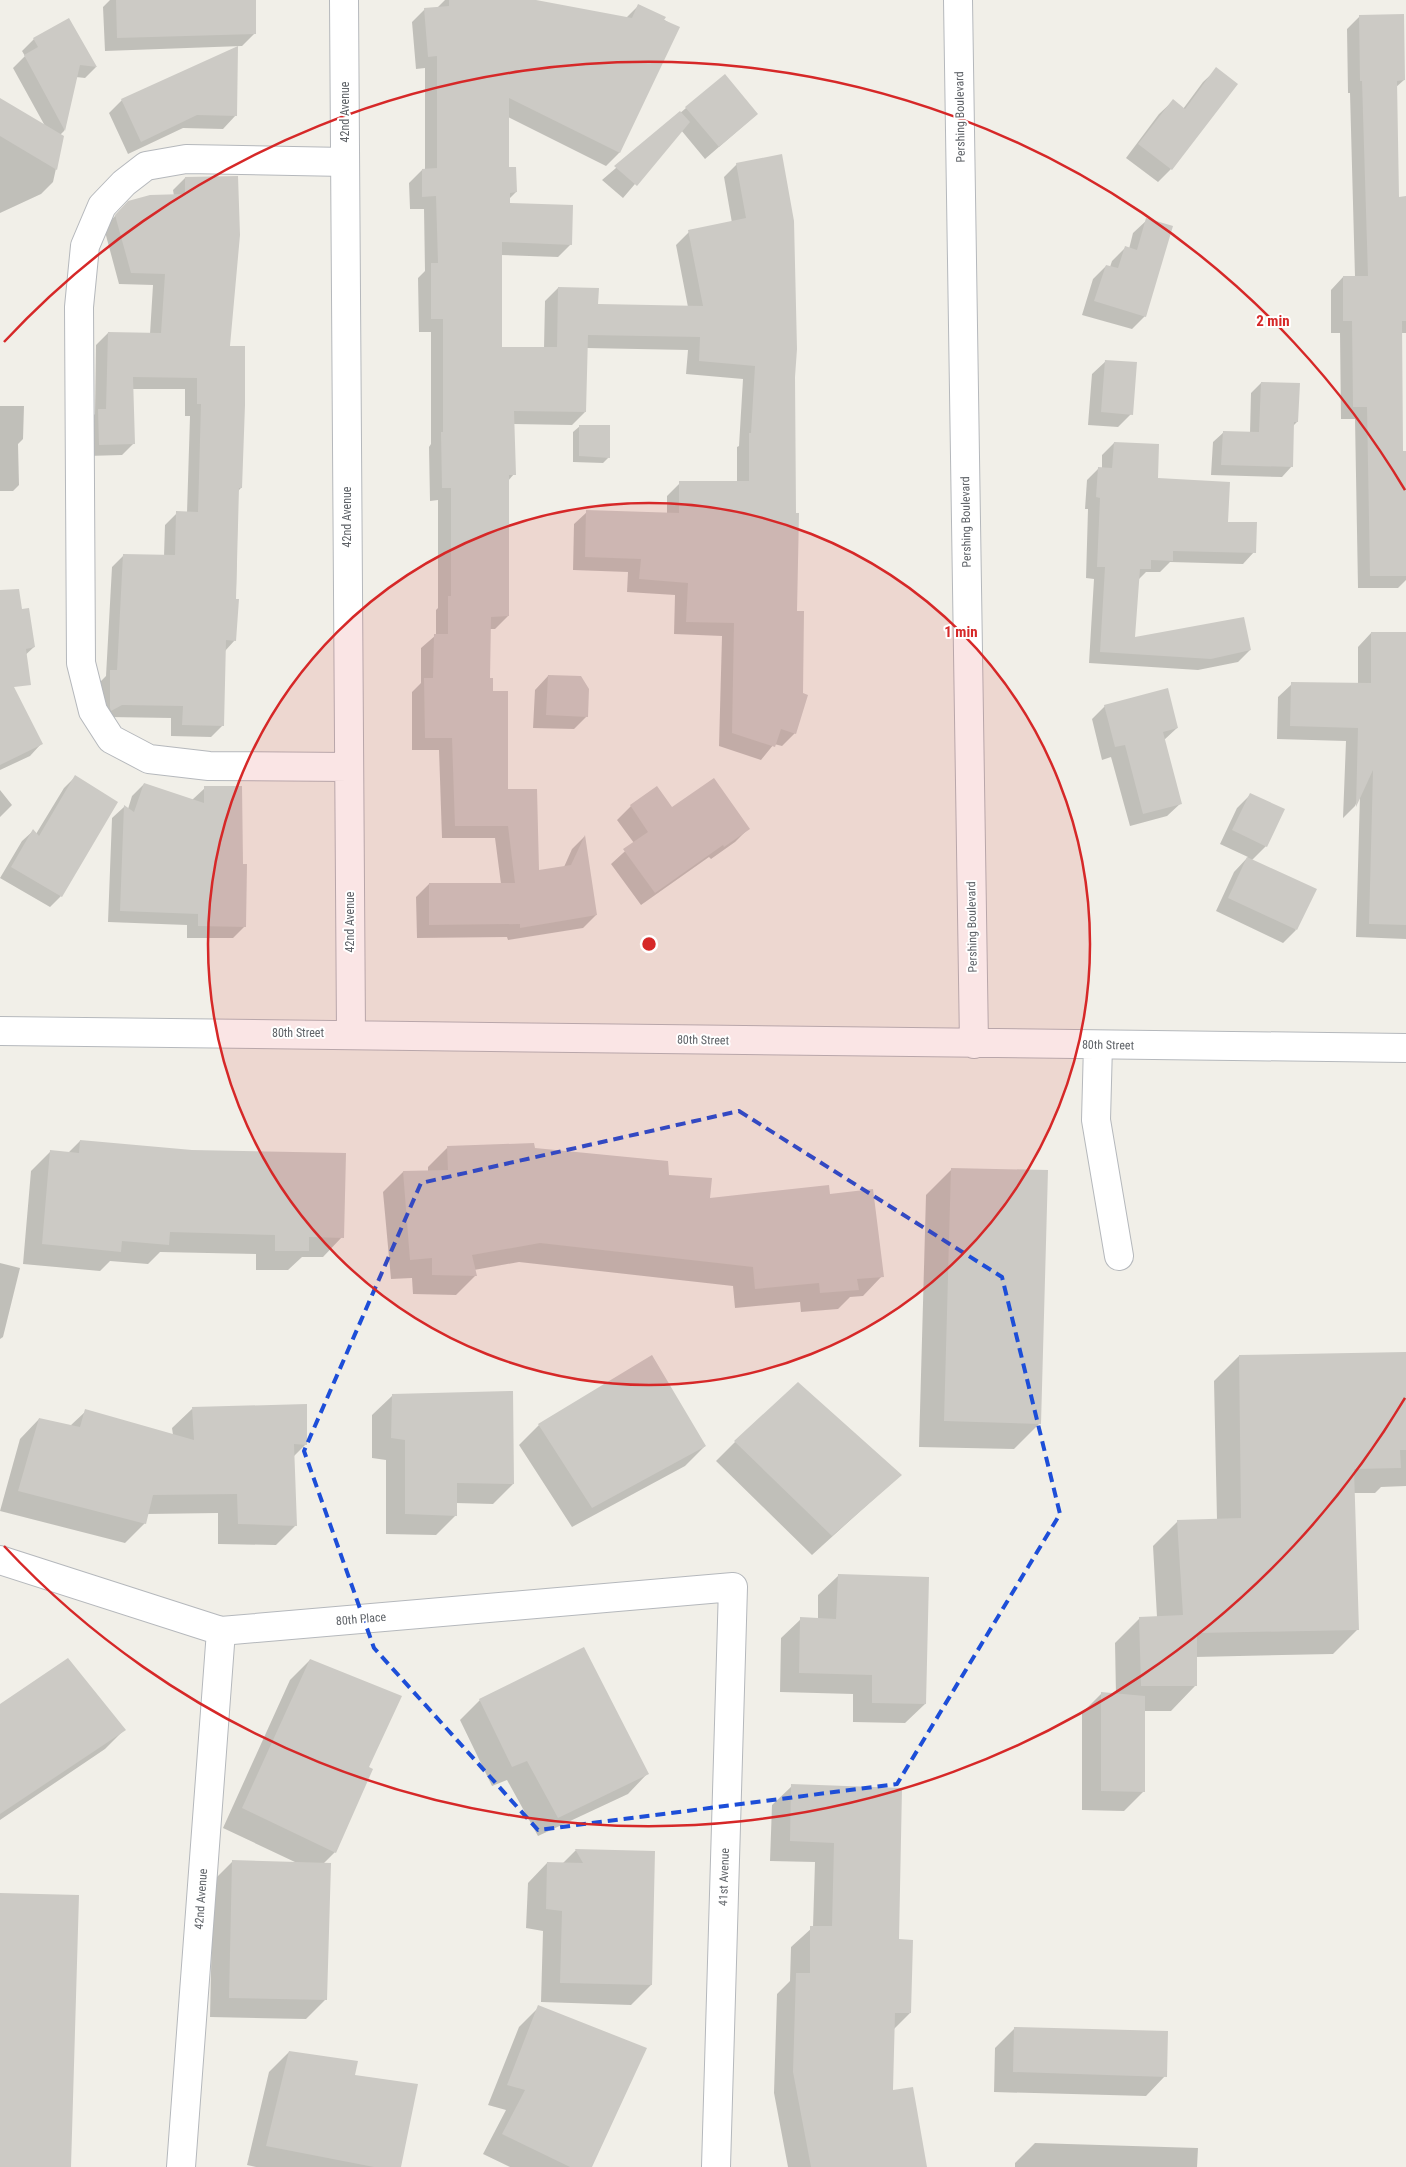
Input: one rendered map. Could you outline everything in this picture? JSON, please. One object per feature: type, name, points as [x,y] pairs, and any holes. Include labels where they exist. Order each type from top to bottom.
[{"type":"street","name":"42nd Avenue","points":[[344,0],[351,1034]]},
{"type":"street","name":"Pershing Boulevard","points":[[958,0],[974,1044]]},
{"type":"street","points":[[345,162],[186,159],[146,166],[124,183],[102,206],[85,246],[79,307],[81,663],[93,711],[111,739],[149,760],[209,766],[349,767]]},
{"type":"street","name":"80th Street","points":[[0,1031],[1406,1048]]},
{"type":"street","points":[[1098,1045],[1096,1120],[1119,1256]]},
{"type":"street","name":"80th Place","points":[[0,1560],[222,1631],[732,1587]]},
{"type":"street","name":"41st Avenue","points":[[716,2167],[732,1587]]},
{"type":"street","name":"42nd Avenue","points":[[181,2167],[222,1631]]},
{"type":"highlighted area","points":[[739,1111],[1002,1277],[1060,1514],[897,1784],[538,1830],[374,1648],[304,1451],[421,1183]]},
{"type":"building","points":[[116,0],[256,0],[256,34],[117,38]]},
{"type":"building","points":[[449,0],[536,0],[632,18],[638,4],[666,17],[664,20],[680,27],[620,153],[509,98],[509,167],[516,167],[517,192],[510,193],[510,203],[573,205],[572,245],[502,242],[502,347],[557,347],[558,287],[599,288],[598,304],[703,306],[688,230],[746,218],[736,163],[782,154],[794,221],[797,349],[795,377],[796,513],[799,513],[797,611],[804,611],[803,693],[808,695],[796,734],[781,729],[775,747],[732,733],[734,623],[686,622],[688,583],[639,579],[641,559],[585,557],[586,510],[679,513],[679,481],[749,481],[749,433],[751,433],[755,366],[699,361],[700,337],[588,335],[586,412],[514,411],[516,475],[509,475],[509,616],[491,617],[490,678],[493,678],[493,691],[508,691],[508,789],[537,789],[539,870],[571,865],[585,835],[597,915],[520,928],[520,924],[429,925],[429,883],[515,883],[508,826],[455,826],[452,738],[425,738],[424,678],[433,678],[434,634],[448,634],[448,596],[451,596],[451,488],[442,488],[443,319],[431,319],[431,263],[438,263],[436,196],[422,197],[422,169],[437,168],[437,56],[428,57],[424,8],[449,6]]},
{"type":"building","points":[[1404,14],[1405,80],[1397,81],[1399,197],[1406,196],[1406,321],[1402,321],[1403,451],[1406,451],[1406,576],[1370,576],[1367,407],[1353,407],[1352,321],[1343,321],[1343,276],[1368,276],[1359,15]]},
{"type":"building","points":[[69,18],[97,67],[80,65],[65,131],[24,55],[38,47],[33,38]]},
{"type":"building","points":[[238,46],[237,116],[197,115],[141,142],[121,99]]},
{"type":"building","points":[[1216,67],[1238,84],[1172,170],[1138,144],[1173,99],[1185,109]]},
{"type":"building","points":[[725,74],[758,114],[719,147],[685,107]]},
{"type":"building","points":[[0,98],[64,136],[57,170],[0,136]]},
{"type":"building","points":[[680,111],[690,122],[637,186],[614,166]]},
{"type":"building","points":[[238,176],[240,235],[230,346],[245,346],[245,405],[242,488],[239,488],[236,599],[239,599],[236,641],[226,640],[224,726],[182,725],[183,706],[122,705],[111,711],[110,708],[110,670],[117,670],[123,554],[175,555],[176,511],[198,512],[201,404],[197,404],[197,378],[133,377],[135,444],[99,445],[98,409],[106,409],[108,332],[161,333],[165,274],[131,273],[115,215],[128,201],[150,195],[185,194],[185,177]]},
{"type":"building","points":[[1146,218],[1173,226],[1146,317],[1094,301],[1106,265],[1118,268],[1125,246],[1137,250]]},
{"type":"building","points":[[1105,360],[1137,362],[1133,415],[1101,412]]},
{"type":"building","points":[[1261,382],[1300,383],[1298,422],[1294,422],[1293,467],[1221,465],[1223,431],[1259,432]]},
{"type":"building","points":[[579,425],[610,425],[610,458],[579,456]]},
{"type":"building","points":[[1114,442],[1159,444],[1158,478],[1230,482],[1228,522],[1257,522],[1256,553],[1173,551],[1173,561],[1151,560],[1151,569],[1140,569],[1135,637],[1244,617],[1251,650],[1211,659],[1100,652],[1105,567],[1097,567],[1100,498],[1096,497],[1098,467],[1112,468]]},
{"type":"building","points":[[19,589],[22,609],[29,608],[35,647],[26,649],[31,685],[14,687],[43,744],[0,765],[0,590]]},
{"type":"building","points":[[1371,632],[1406,632],[1406,925],[1369,924],[1373,770],[1356,807],[1358,728],[1290,726],[1291,682],[1371,683]]},
{"type":"building","points":[[548,675],[581,676],[589,689],[588,717],[546,715]]},
{"type":"building","points":[[1168,688],[1178,728],[1163,732],[1182,804],[1143,814],[1125,745],[1115,747],[1104,705]]},
{"type":"building","points":[[75,775],[118,802],[62,897],[11,867],[33,829],[39,836]]},
{"type":"building","points":[[714,778],[750,829],[724,847],[723,845],[655,893],[623,849],[648,832],[630,805],[657,786],[672,807]]},
{"type":"building","points":[[144,783],[204,803],[204,786],[242,786],[243,864],[247,864],[246,927],[198,926],[198,914],[120,911],[124,805],[134,812]]},
{"type":"building","points":[[1250,793],[1285,809],[1267,847],[1232,830]]},
{"type":"building","points":[[1247,857],[1317,889],[1297,930],[1228,898]]},
{"type":"building","points":[[80,1140],[192,1150],[346,1153],[344,1238],[309,1237],[309,1251],[275,1251],[275,1235],[170,1232],[169,1245],[122,1241],[121,1252],[42,1244],[50,1150],[79,1153]]},
{"type":"building","points":[[534,1143],[535,1148],[668,1161],[669,1175],[712,1178],[710,1198],[829,1185],[830,1194],[873,1189],[884,1277],[857,1279],[859,1290],[820,1293],[819,1283],[755,1289],[753,1267],[540,1243],[472,1255],[477,1276],[432,1275],[432,1258],[410,1260],[403,1171],[448,1170],[447,1146]]},
{"type":"building","points":[[951,1168],[1048,1170],[1041,1424],[944,1421]]},
{"type":"building","points":[[1406,1352],[1406,1450],[1400,1450],[1401,1468],[1354,1469],[1359,1630],[1197,1633],[1197,1686],[1141,1686],[1139,1617],[1183,1615],[1177,1520],[1241,1518],[1239,1355]]},
{"type":"building","points":[[652,1355],[706,1446],[592,1508],[538,1424]]},
{"type":"building","points":[[798,1382],[902,1475],[832,1536],[734,1441]]},
{"type":"building","points":[[513,1391],[514,1484],[457,1483],[457,1516],[405,1514],[405,1440],[391,1438],[392,1394]]},
{"type":"building","points":[[307,1404],[307,1445],[294,1444],[297,1526],[238,1524],[237,1494],[153,1495],[146,1524],[18,1491],[39,1418],[80,1427],[85,1409],[194,1440],[192,1407]]},
{"type":"building","points":[[838,1574],[929,1577],[926,1704],[872,1703],[872,1675],[799,1673],[800,1617],[836,1619]]},
{"type":"building","points":[[584,1647],[649,1774],[558,1818],[527,1761],[512,1767],[479,1699]]},
{"type":"building","points":[[68,1658],[126,1730],[0,1814],[0,1704]]},
{"type":"building","points":[[310,1659],[402,1696],[369,1767],[373,1769],[336,1853],[242,1808]]},
{"type":"building","points":[[1101,1692],[1145,1696],[1145,1792],[1101,1791]]},
{"type":"building","points":[[791,1784],[902,1788],[899,1939],[913,1940],[911,2013],[895,2013],[893,2090],[913,2087],[927,2167],[811,2167],[793,2072],[796,1973],[810,1973],[810,1926],[832,1926],[834,1843],[790,1841]]},
{"type":"building","points":[[575,1849],[655,1851],[652,1985],[560,1983],[562,1911],[546,1909],[547,1862],[583,1863]]},
{"type":"building","points":[[232,1860],[331,1863],[327,2000],[229,1998]]},
{"type":"building","points":[[0,1893],[79,1895],[71,2167],[0,2167]]},
{"type":"building","points":[[538,2005],[647,2048],[592,2167],[570,2167],[502,2134],[525,2090],[507,2085]]},
{"type":"building","points":[[1014,2027],[1168,2031],[1167,2077],[1013,2072]]},
{"type":"building","points":[[289,2051],[358,2061],[355,2075],[418,2084],[401,2167],[374,2167],[266,2146]]}]
